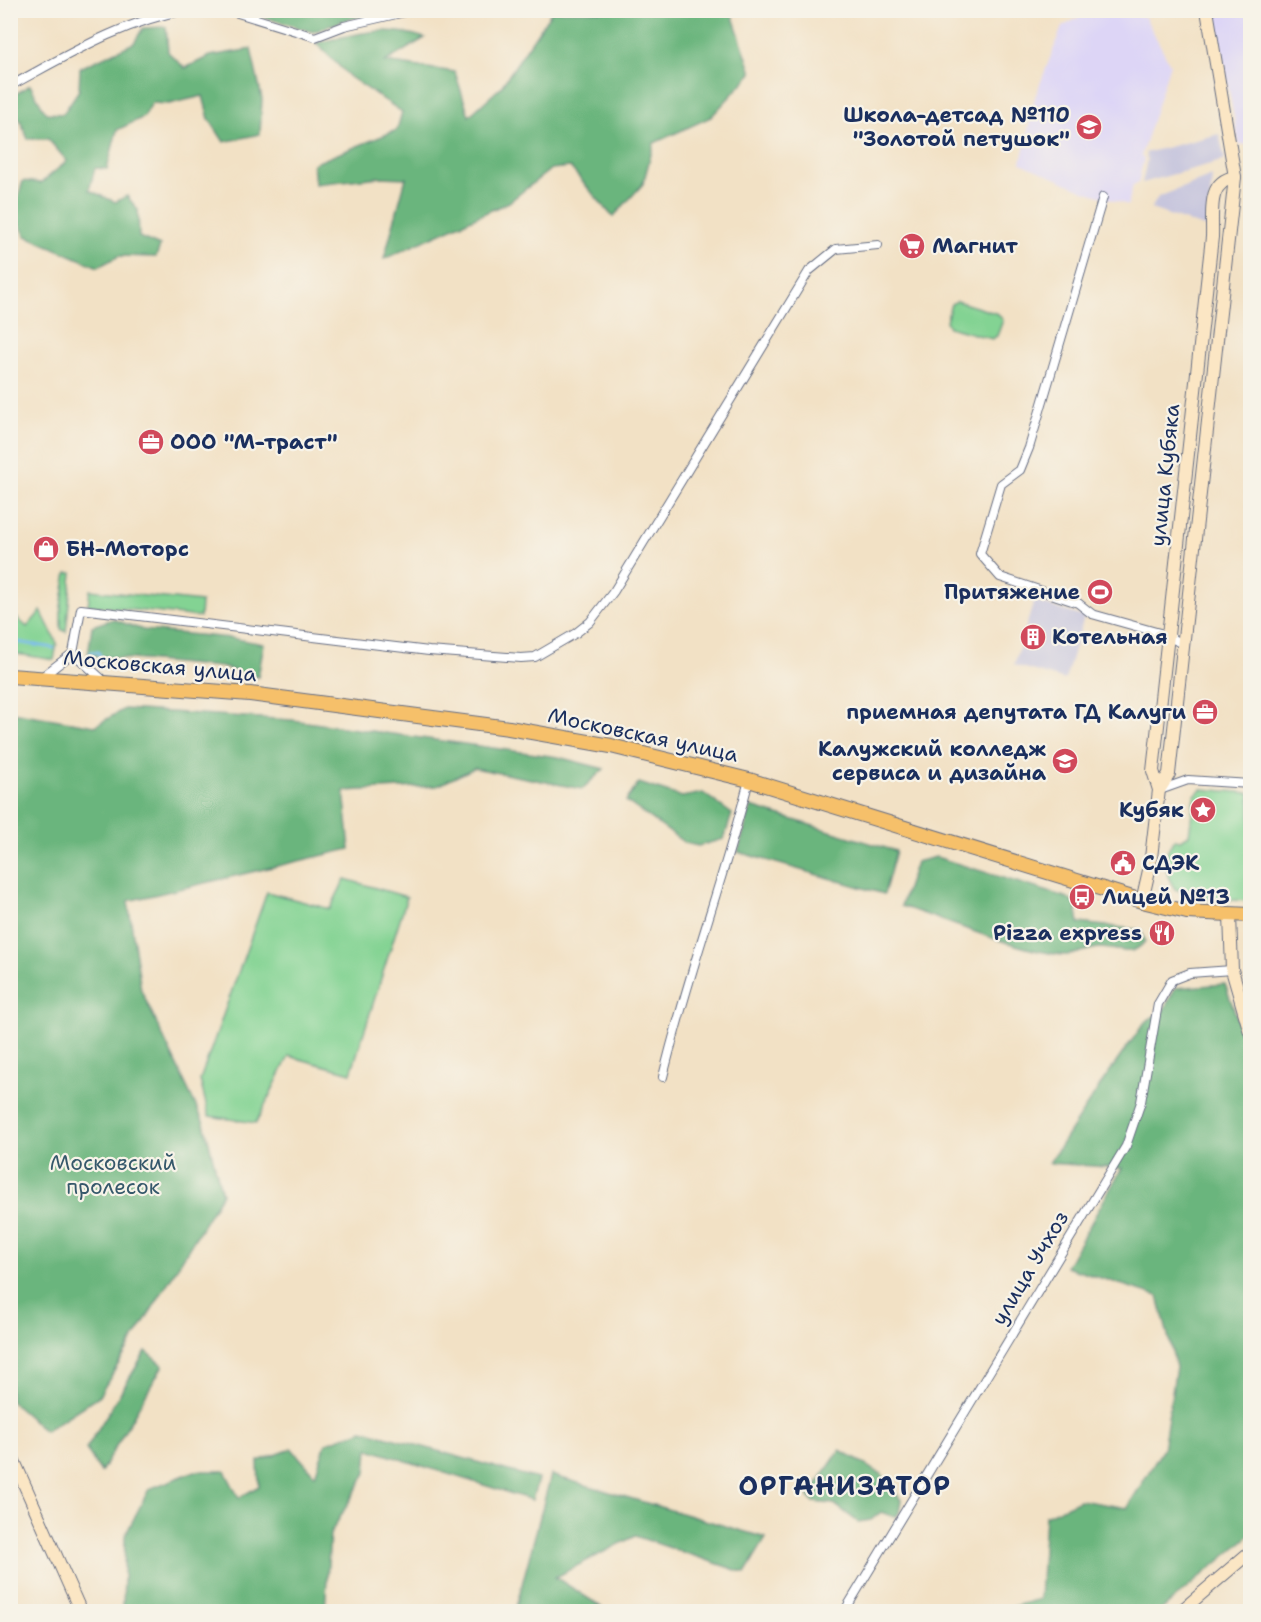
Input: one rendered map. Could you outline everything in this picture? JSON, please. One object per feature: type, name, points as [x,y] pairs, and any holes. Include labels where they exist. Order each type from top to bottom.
[{"type":"main road","name":"Московская улица","points":[[10,676],[43,676],[250,694],[509,728],[611,746],[749,780],[1142,901],[1187,912],[1251,915]]},
{"type":"street","points":[[10,87],[93,41],[167,14],[186,10]]},
{"type":"street","points":[[228,10],[315,37],[344,26],[414,10]]},
{"type":"street","points":[[1004,13],[1039,10]]},
{"type":"street","name":"улица Кубяка","points":[[1159,790],[1169,774],[1235,177],[1207,10]]},
{"type":"street","name":"улица Кубяка","points":[[1142,901],[1150,866],[1159,790],[1153,771],[1212,237],[1214,198],[1216,187],[1223,179],[1235,177]]},
{"type":"street","points":[[1104,197],[1029,448],[1020,470],[1002,484],[980,554],[999,577],[1078,603],[1092,614],[1167,635],[1182,644]]},
{"type":"street","points":[[43,676],[73,653],[81,609],[429,651],[535,657],[590,622],[614,591],[809,271],[823,257],[836,249],[878,245]]},
{"type":"street","points":[[73,653],[105,682]]},
{"type":"street","points":[[663,1077],[680,1008],[713,910],[749,780]]},
{"type":"street","points":[[1159,790],[1188,780],[1251,784]]},
{"type":"street","points":[[1230,915],[1232,970],[1251,1032]]},
{"type":"street","name":"улица Учхоз","points":[[844,1611],[1126,1146],[1141,1102],[1158,1004],[1172,980],[1190,973],[1232,970]]},
{"type":"street","points":[[10,1452],[81,1611]]},
{"type":"street","points":[[1180,1611],[1251,1552]]},
{"type":"shaded area","name":"Школа-детсад №110 \"Золотой петушок\"","points":[[1090,11],[1124,11],[1145,17],[1170,64],[1141,156],[1144,158],[1138,183],[1133,185],[1128,205],[1084,191],[1021,163],[1035,97],[1062,27]]},
{"type":"shaded area","points":[[1214,11],[1250,11],[1250,145],[1239,144]]},
{"type":"shaded area","points":[[1219,134],[1225,160],[1142,183],[1147,160],[1145,153]]},
{"type":"shaded area","points":[[1212,176],[1207,228],[1151,209],[1158,197]]},
{"type":"shaded area","points":[[1034,601],[1084,617],[1065,680],[1014,665]]},
{"type":"green space","points":[[244,11],[384,11],[342,21],[313,32]]},
{"type":"green space","points":[[552,11],[731,11],[752,73],[711,117],[654,143],[643,184],[613,217],[570,167],[551,169],[509,202],[384,259],[406,178],[380,177],[315,184],[313,164],[397,130],[402,112],[350,77],[316,43],[383,31],[425,38],[385,62],[455,72],[469,116],[501,87]]},
{"type":"green space","points":[[166,27],[168,52],[185,68],[210,56],[251,49],[262,99],[260,134],[224,142],[209,119],[203,96],[169,104],[152,103],[144,117],[117,130],[107,169],[95,168],[89,190],[115,202],[127,196],[138,210],[139,237],[160,246],[156,257],[119,256],[98,267],[26,236],[13,213],[23,181],[41,183],[67,161],[48,139],[28,139],[19,118],[11,124],[11,97],[30,85],[46,113],[63,114],[79,90],[80,68],[134,43],[143,28]]},
{"type":"green space","points":[[957,301],[998,314],[1003,320],[997,336],[992,339],[949,327],[946,321],[951,304]]},
{"type":"green space","points":[[67,573],[72,573],[66,632],[61,629],[61,606]]},
{"type":"green space","points":[[90,590],[201,602],[200,617],[88,605]]},
{"type":"green space","points":[[41,611],[57,643],[54,660],[11,653],[11,613],[27,627]]},
{"type":"green space","points":[[113,619],[143,630],[231,638],[264,644],[258,677],[221,667],[88,655],[92,626]]},
{"type":"green space","name":"Московский пролесок","points":[[124,709],[292,720],[558,757],[604,769],[582,789],[474,768],[437,786],[344,791],[350,849],[128,901],[141,990],[204,1123],[222,1194],[99,1396],[45,1431],[10,1401],[11,712],[95,726]]},
{"type":"green space","points":[[639,783],[682,797],[703,793],[732,814],[724,839],[698,846],[685,843],[626,801]]},
{"type":"green space","points":[[1201,789],[1250,793],[1250,901],[1207,899],[1175,889],[1168,877],[1166,858],[1168,851],[1175,839],[1181,840],[1189,835],[1194,796]]},
{"type":"green space","points":[[751,807],[896,851],[884,894],[738,852]]},
{"type":"green space","points":[[936,857],[1068,898],[1076,905],[1079,923],[1141,930],[1145,941],[1135,950],[1130,951],[1100,948],[1064,955],[1004,942],[901,906],[916,862]]},
{"type":"green space","points":[[345,879],[407,897],[351,1073],[289,1056],[256,1123],[209,1116],[200,1080],[267,892],[330,909]]},
{"type":"green space","points":[[1225,984],[1250,1055],[1250,1535],[1160,1611],[994,1612],[1040,1599],[1045,1516],[1080,1500],[1127,1508],[1163,1449],[1176,1367],[1158,1296],[1066,1267],[1122,1168],[1049,1163],[1145,1022],[1164,1010],[1175,988]]},
{"type":"green space","points":[[146,1351],[163,1365],[101,1472],[86,1449]]},
{"type":"green space","points":[[363,1430],[538,1479],[532,1500],[368,1449],[366,1473],[330,1534],[325,1611],[123,1611],[125,1536],[149,1489],[195,1471],[225,1471],[239,1498],[259,1486],[258,1461],[292,1449],[315,1475],[326,1443]]},
{"type":"green space","points":[[840,1450],[881,1474],[901,1500],[899,1513],[894,1517],[881,1512],[871,1520],[858,1522],[834,1504],[813,1502],[808,1497]]},
{"type":"green space","points":[[551,1475],[766,1538],[745,1573],[635,1536],[555,1577],[608,1611],[515,1611]]},
{"type":"waterway","points":[[11,641],[54,648]]},
{"type":"waterway","points":[[91,652],[98,652],[101,658]]},
{"type":"place","name":"Школа-детсад №110 \"Золотой петушок\"","points":[[1089,127]]},
{"type":"place","name":"Магнит","points":[[912,246]]},
{"type":"place","name":"ООО \"М-траст\"","points":[[151,442]]},
{"type":"place","name":"БН-Моторс","points":[[46,549]]},
{"type":"place","name":"Притяжение","points":[[1100,592]]},
{"type":"place","name":"Котельная","points":[[1033,637]]},
{"type":"place","name":"приемная депутата ГД Калуги","points":[[1205,712]]},
{"type":"place","name":"Калужский колледж сервиса и дизайна","points":[[1065,761]]},
{"type":"place","name":"Кубяк","points":[[1203,810]]},
{"type":"place","name":"СДЭК","points":[[1123,863]]},
{"type":"place","name":"Лицей №13","points":[[1082,897]]},
{"type":"place","name":"Pizza express","points":[[1162,933]]},
{"type":"district","name":"ОРГАНИЗАТОР","points":[[845,1486]]}]
